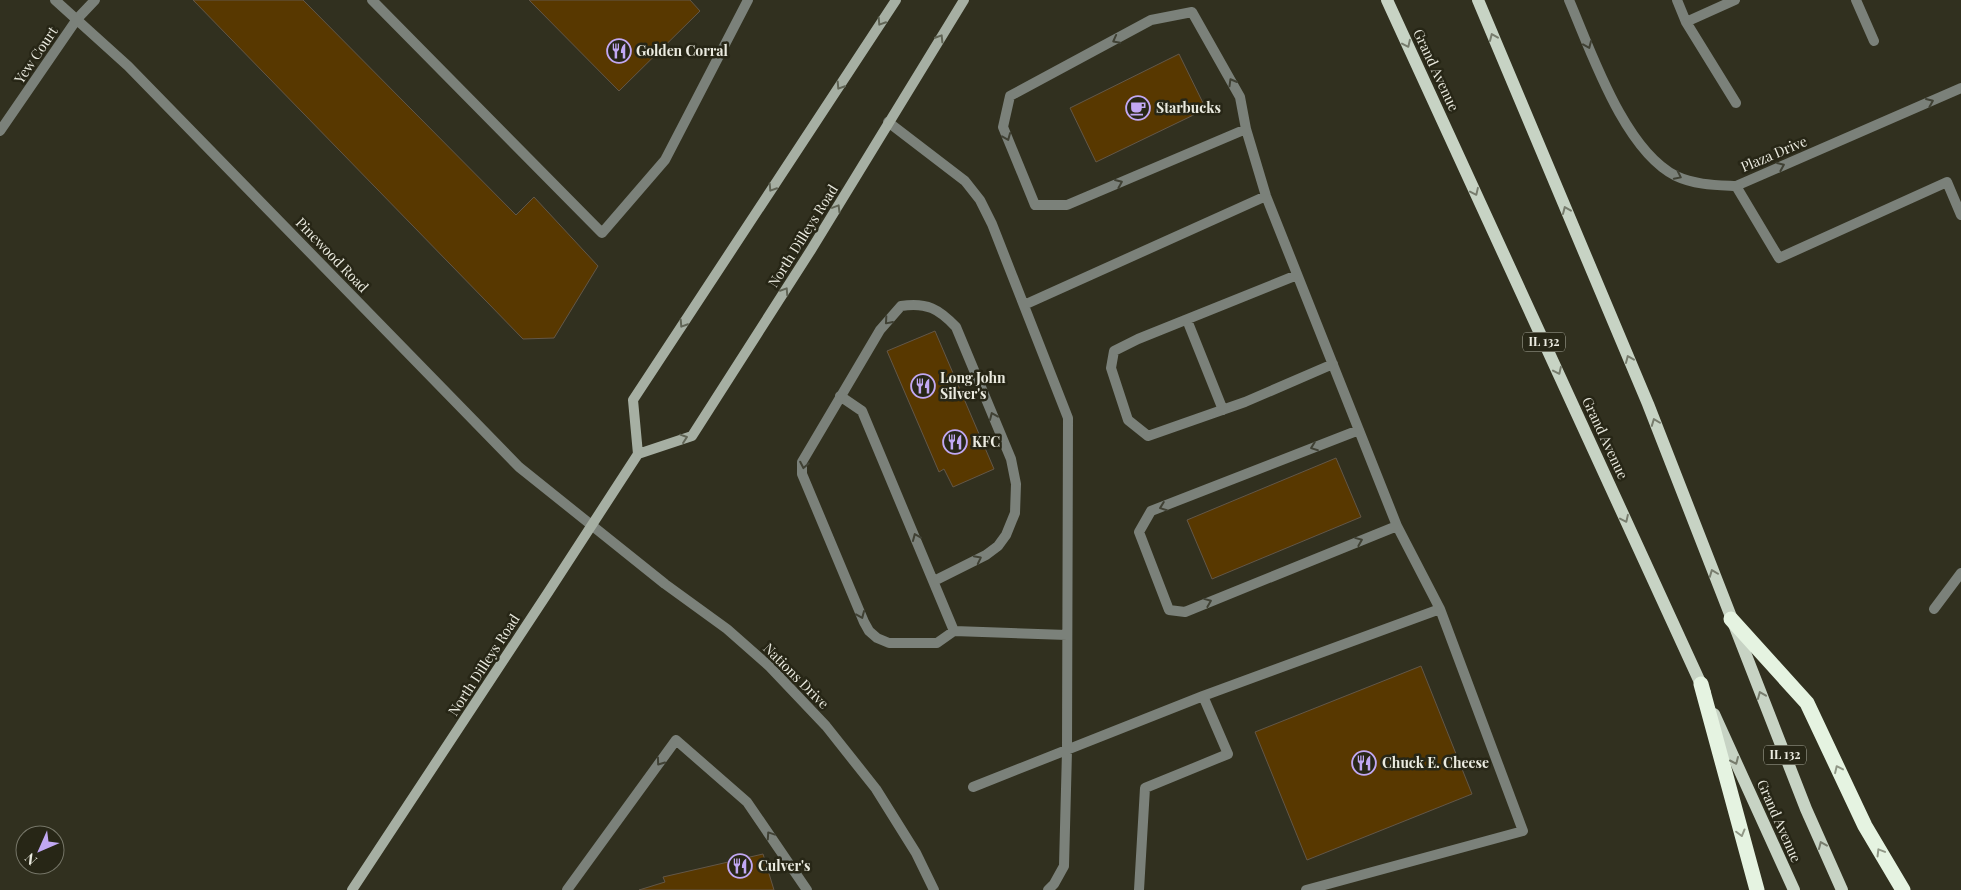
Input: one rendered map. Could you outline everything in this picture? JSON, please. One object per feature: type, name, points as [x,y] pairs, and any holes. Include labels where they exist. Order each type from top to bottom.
[{"type":"highway","points":[[1731,619],[1806,703],[1865,826],[1903,890]]},
{"type":"highway","points":[[1701,684],[1757,890]]},
{"type":"main road","name":"Grand Avenue","points":[[1387,0],[1794,890]]},
{"type":"main road","name":"IL 132","points":[[1478,0],[1648,404],[1806,809],[1842,890]]},
{"type":"street","name":"Pinewood Road","points":[[55,0],[128,66],[519,466],[592,526]]},
{"type":"street","name":"Yew Court","points":[[0,131],[77,19],[95,0]]},
{"type":"street","points":[[372,0],[602,233],[665,160],[748,0]]},
{"type":"street","points":[[638,454],[633,400],[896,0]]},
{"type":"street","name":"North Dilleys Road","points":[[352,890],[638,454],[692,436],[811,250],[964,0]]},
{"type":"street","name":"Plaza Drive","points":[[1569,0],[1613,102],[1642,146],[1661,166],[1676,176],[1690,182],[1736,186],[1961,88]]},
{"type":"street","points":[[1677,0],[1686,22],[1736,104]]},
{"type":"street","points":[[1686,22],[1735,0]]},
{"type":"street","points":[[1856,0],[1874,42]]},
{"type":"street","points":[[1246,129],[1067,205],[1035,205],[1003,127],[1010,96],[1152,20],[1192,12],[1240,97],[1246,129],[1266,196],[1397,526],[1440,608],[1523,831],[1306,890]]},
{"type":"street","points":[[888,122],[965,181],[980,200],[992,224],[1068,418],[1067,751],[1064,866],[1054,884],[1048,890]]},
{"type":"street","points":[[1736,186],[1779,258],[1947,182],[1961,215]]},
{"type":"street","points":[[1024,304],[1266,196]]},
{"type":"street","points":[[1297,275],[1138,339],[1114,351],[1111,368],[1128,420],[1148,436],[1223,410],[1333,364]]},
{"type":"street","points":[[934,581],[986,555],[998,546],[1006,535],[1015,513],[1016,484],[1011,459],[956,328],[943,313],[929,306],[916,303],[901,306],[880,330],[802,462],[802,474],[864,622],[869,631],[877,638],[889,643],[937,643],[954,631],[1067,635]]},
{"type":"street","points":[[1187,320],[1223,410]]},
{"type":"street","points":[[840,396],[862,411],[954,631]]},
{"type":"street","points":[[1359,430],[1151,511],[1138,532],[1169,610],[1185,612],[1397,526]]},
{"type":"street","name":"Nations Drive","points":[[592,526],[664,584],[726,629],[770,668],[808,706],[850,754],[876,789],[916,853],[934,890]]},
{"type":"street","points":[[1934,609],[1961,573]]},
{"type":"street","points":[[973,787],[1203,696],[1440,608]]},
{"type":"street","points":[[1139,890],[1146,788],[1228,754],[1203,696]]},
{"type":"street","points":[[567,890],[676,740],[747,802],[807,890]]},
{"type":"building","points":[[193,0],[303,0],[516,215],[534,197],[598,266],[554,338],[523,339]]},
{"type":"building","name":"Golden Corral","points":[[529,0],[690,0],[700,11],[619,91]]},
{"type":"building","name":"Starbucks","points":[[1179,54],[1206,109],[1096,162],[1070,108]]},
{"type":"building","points":[[935,331],[994,469],[953,487],[944,469],[939,472],[887,351]]},
{"type":"building","points":[[1336,458],[1361,517],[1212,579],[1187,520]]},
{"type":"building","name":"Chuck E. Cheese","points":[[1421,666],[1472,794],[1307,860],[1255,732]]},
{"type":"building","name":"Culver's","points":[[763,854],[774,890],[639,890],[665,882],[663,877]]},
{"type":"place","name":"Golden Corral","points":[[619,51]]},
{"type":"place","name":"Starbucks","points":[[1138,108]]},
{"type":"place","name":"Long John Silver's","points":[[923,386]]},
{"type":"place","name":"KFC","points":[[955,442]]},
{"type":"place","name":"Chuck E. Cheese","points":[[1364,763]]},
{"type":"place","name":"Culver's","points":[[740,866]]}]
